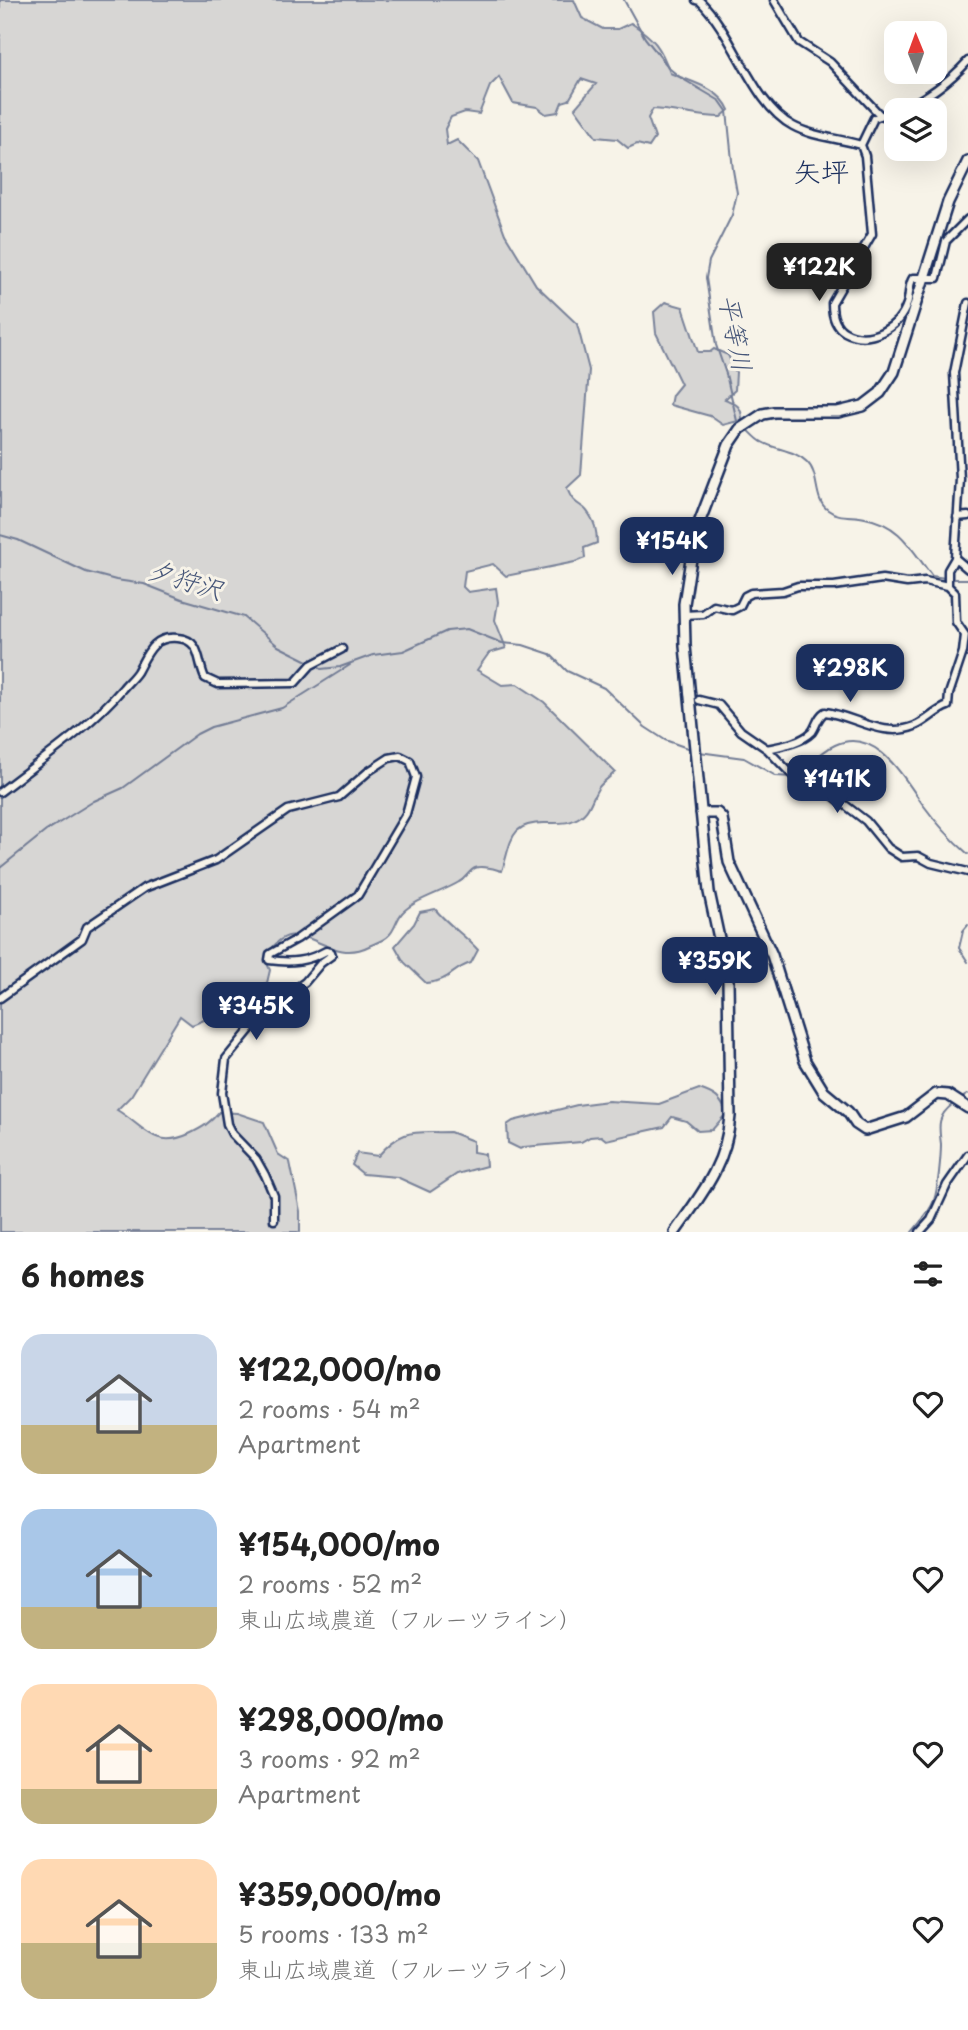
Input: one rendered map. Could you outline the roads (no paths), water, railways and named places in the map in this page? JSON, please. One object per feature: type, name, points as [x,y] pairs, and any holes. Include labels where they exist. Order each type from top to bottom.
[{"type":"street","points":[[696,0],[719,22],[759,91],[783,120],[795,128],[861,145]]},
{"type":"street","points":[[774,0],[799,42],[830,62],[880,115]]},
{"type":"street","points":[[924,98],[940,88],[968,61]]},
{"type":"street","points":[[884,114],[874,118],[861,145],[865,156],[872,234],[832,303],[833,317],[838,326],[851,334],[877,335],[896,322],[904,310],[910,282],[913,278],[937,278],[946,241],[968,219]]},
{"type":"street","points":[[676,1232],[718,1166],[729,1135],[730,1116],[728,979],[709,892],[684,615],[687,576],[696,531],[729,445],[740,429],[763,414],[852,410],[872,401],[894,372],[948,202],[968,161]]},
{"type":"street","points":[[948,584],[948,574],[955,558],[960,479],[954,373],[968,303]]},
{"type":"street","points":[[957,517],[968,516]]},
{"type":"street","points":[[955,558],[968,569]]},
{"type":"street","points":[[684,615],[703,614],[714,606],[732,610],[740,606],[751,593],[882,579],[907,583],[925,581],[948,584],[956,593],[956,622],[965,635],[948,706],[913,727],[892,730],[879,730],[864,722],[825,712],[811,732],[794,743],[767,749]]},
{"type":"street","points":[[0,792],[77,733],[109,704],[136,673],[145,654],[161,639],[172,637],[188,640],[196,647],[205,678],[218,684],[295,683],[311,665],[342,649]]},
{"type":"street","points":[[699,700],[719,705],[741,731],[767,749],[797,780],[827,791],[859,815],[888,848],[902,857],[918,856],[931,863],[968,872]]},
{"type":"street","points":[[0,998],[82,939],[87,927],[144,888],[216,860],[288,810],[339,797],[389,758],[401,756],[410,761],[416,777],[406,814],[358,895],[297,939],[270,954],[269,960],[307,961],[326,951],[332,955],[321,963],[305,982],[266,1010],[226,1059],[222,1093],[227,1124],[232,1134],[256,1159],[265,1175],[274,1196],[274,1220]]},
{"type":"street","points":[[701,813],[717,813],[722,818],[729,862],[772,955],[805,1061],[824,1092],[865,1130],[906,1117],[933,1095],[943,1094],[961,1103]]},
{"type":"street","points":[[919,1232],[930,1220],[947,1185],[968,1155]]},
{"type":"waterway","name":"平等川","points":[[624,0],[645,38],[670,69],[720,101],[727,111],[737,193],[732,215],[709,261],[706,278],[716,345],[737,421],[741,425]]},
{"type":"waterway","name":"平等川","points":[[746,428],[762,442],[797,455],[807,462],[814,473],[820,500],[828,510],[888,526],[904,540],[932,576],[945,578]]},
{"type":"waterway","name":"夕狩沢","points":[[0,535],[18,540],[86,572],[144,584],[182,599],[244,617],[278,646],[312,663]]},
{"type":"waterway","name":"平等川","points":[[950,579],[968,579]]},
{"type":"waterway","points":[[317,666],[321,669],[340,667],[373,655],[403,651],[447,631],[467,629],[502,643],[523,645],[550,654],[567,671],[604,688],[645,727],[665,740],[690,749]]},
{"type":"waterway","points":[[0,868],[46,831],[94,801],[123,788],[197,734],[211,727],[282,708],[350,665]]},
{"type":"waterway","points":[[797,775],[824,751],[835,745],[850,741],[877,749],[899,770],[934,819],[968,854]]},
{"type":"waterway","points":[[699,752],[744,758],[776,776],[792,777]]},
{"type":"waterway","points":[[968,925],[963,931],[959,948],[968,962]]},
{"type":"waterway","points":[[960,1099],[968,1094]]},
{"type":"waterway","points":[[912,1232],[934,1200],[941,1144],[940,1123],[944,1113],[953,1104]]},
{"type":"district","name":"矢坪","points":[[821,172]]}]
